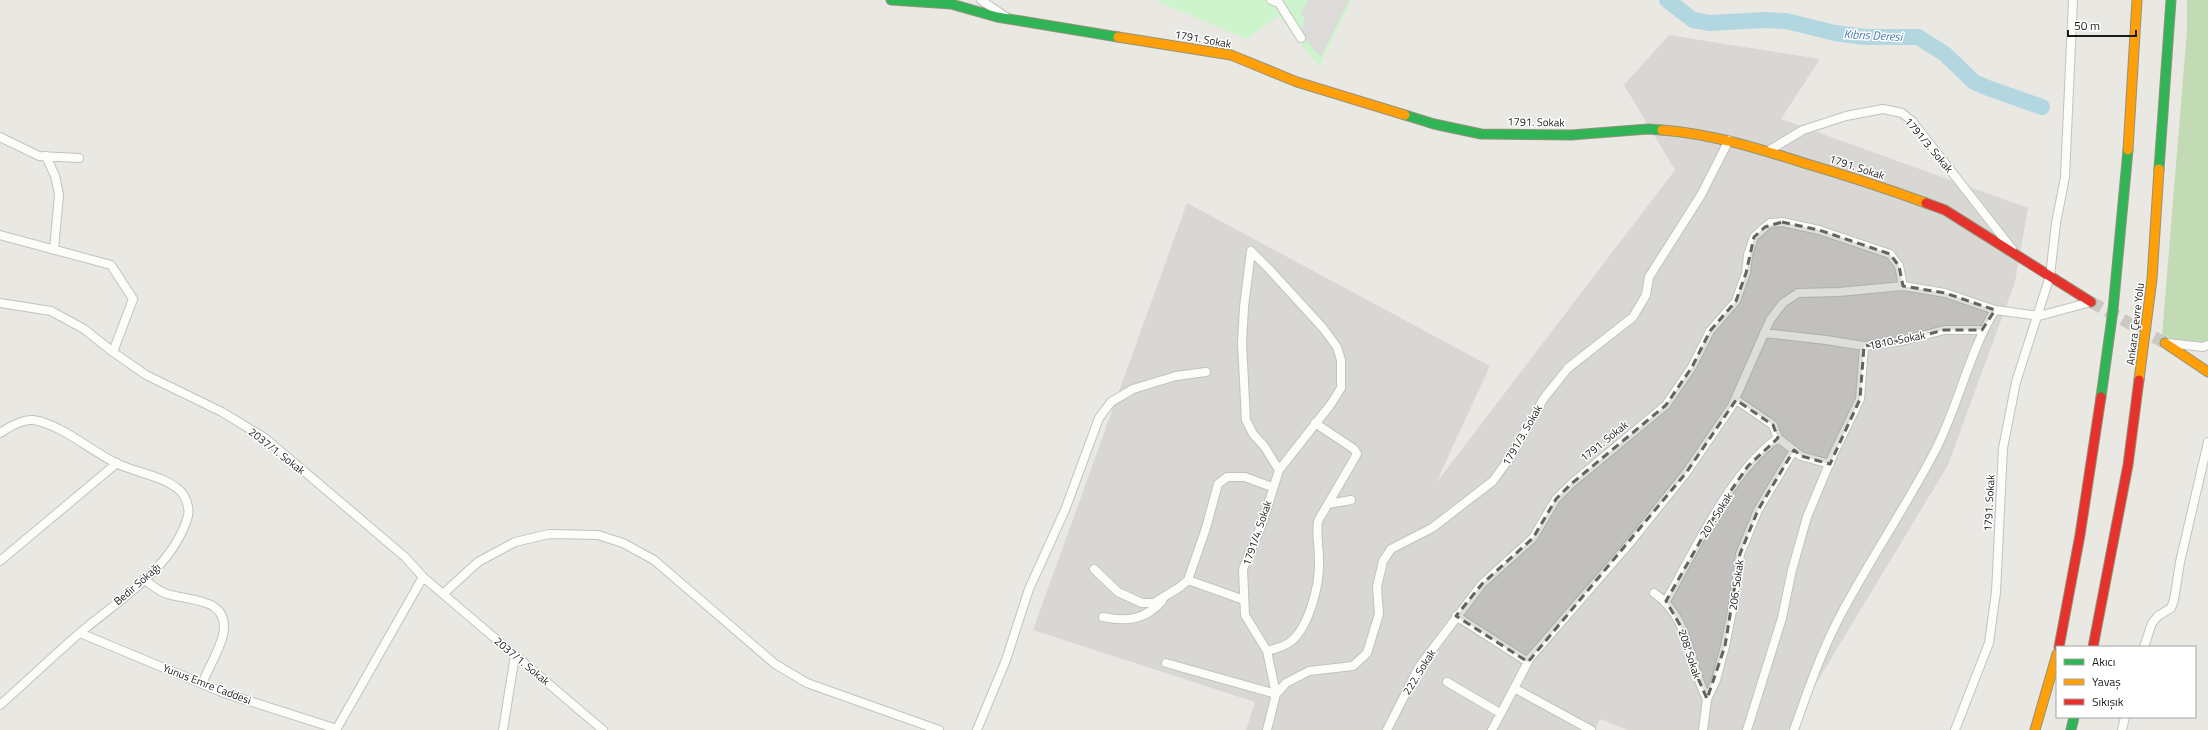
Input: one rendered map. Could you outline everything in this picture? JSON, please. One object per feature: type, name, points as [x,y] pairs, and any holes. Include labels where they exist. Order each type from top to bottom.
[{"type":"main road","name":"1791. Sokak","points":[[891,0],[950,4],[990,16],[1006,17],[1231,55],[1297,82],[1434,124],[1481,134],[1571,135],[1648,129],[1696,133],[1728,140],[1876,185],[1945,210],[2091,302]]},
{"type":"main road","name":"Ankara Çevre Yolu","points":[[2059,646],[2079,548],[2106,371],[2128,147],[2136,0]]},
{"type":"main road","name":"Ankara Çevre Yolu","points":[[2093,646],[2128,465],[2152,279],[2171,0]]},
{"type":"main road","points":[[2165,343],[2208,372]]},
{"type":"main road","points":[[2035,730],[2056,657]]},
{"type":"main road","points":[[2070,730],[2074,718]]},
{"type":"street","points":[[981,0],[1006,17]]},
{"type":"street","points":[[1271,0],[1280,2],[1301,38]]},
{"type":"street","points":[[2050,276],[2056,223],[2065,177],[2073,0]]},
{"type":"street","name":"1791/3. Sokak","points":[[1768,151],[1802,130],[1846,116],[1883,109],[1902,113],[1912,121],[2015,253]]},
{"type":"street","points":[[0,137],[19,148],[39,156],[79,158]]},
{"type":"street","name":"1791/3. Sokak","points":[[1276,694],[1286,683],[1309,671],[1353,666],[1367,654],[1379,614],[1377,587],[1383,561],[1391,548],[1432,528],[1493,480],[1511,456],[1544,398],[1568,368],[1633,317],[1646,296],[1649,277],[1702,195],[1728,140]]},
{"type":"street","points":[[46,156],[55,176],[59,194],[54,250]]},
{"type":"street","name":"1791. Sokak","points":[[1456,616],[1482,584],[1533,538],[1556,499],[1589,468],[1666,405],[1692,367],[1710,331],[1736,301],[1746,273],[1748,255],[1754,238],[1764,227],[1770,223],[1782,222],[1819,230],[1890,254],[1899,266],[1903,286]]},
{"type":"street","points":[[0,235],[111,265],[133,299],[113,352]]},
{"type":"street","name":"1791/4. Sokak","points":[[1276,694],[1267,651],[1245,615],[1243,569],[1262,524],[1272,487],[1279,470],[1315,423],[1332,404],[1341,388],[1341,360],[1337,347],[1301,302],[1251,251],[1244,307],[1242,343],[1246,420],[1253,434],[1264,446],[1279,470]]},
{"type":"street","name":"1791. Sokak","points":[[1955,730],[1989,643],[1996,592],[2003,448],[2016,382],[2039,316],[2050,276]]},
{"type":"street","points":[[1492,730],[1528,662],[1549,634],[1597,582],[1686,473],[1735,399],[1770,320],[1783,303],[1798,292],[1838,292],[1903,286],[1945,293],[1995,310],[2039,316],[2091,302]]},
{"type":"street","name":"2037/1. Sokak","points":[[0,303],[51,311],[84,329],[146,375],[222,412],[265,438],[405,557],[423,577],[602,729]]},
{"type":"street","points":[[1794,730],[1808,691],[1838,621],[1936,448],[1962,387],[1982,330],[1995,310]]},
{"type":"street","name":"1810. Sokak","points":[[1764,333],[1864,346],[1902,341],[1944,330],[1982,330]]},
{"type":"street","points":[[2165,343],[2203,347],[2208,345]]},
{"type":"street","points":[[1747,730],[1782,618],[1792,570],[1807,517],[1860,399],[1864,346]]},
{"type":"street","points":[[978,730],[1006,660],[1029,590],[1065,510],[1102,414],[1111,402],[1133,389],[1176,376],[1206,372]]},
{"type":"street","points":[[1735,399],[1773,425],[1778,438],[1801,456],[1830,464]]},
{"type":"street","name":"Bedir Sokağı","points":[[0,433],[12,424],[32,420],[56,428],[117,463],[163,480],[179,489],[187,501],[188,514],[179,540],[161,565],[80,633],[0,705]]},
{"type":"street","points":[[1267,651],[1288,643],[1298,635],[1307,616],[1319,580],[1316,532],[1318,521],[1357,454],[1354,448],[1315,423]]},
{"type":"street","name":"207. Sokak","points":[[1666,601],[1730,492],[1748,466],[1767,446],[1778,438]]},
{"type":"street","points":[[2144,646],[2152,622],[2158,616],[2171,608],[2174,600],[2180,562],[2208,442]]},
{"type":"street","name":"206. Sokak","points":[[1703,730],[1707,699],[1716,680],[1734,606],[1740,554],[1758,510],[1794,450]]},
{"type":"street","points":[[0,561],[117,463]]},
{"type":"street","points":[[1094,569],[1118,592],[1142,603],[1154,603],[1188,580],[1206,528],[1218,484],[1227,477],[1245,477],[1272,487]]},
{"type":"street","points":[[1328,504],[1351,500]]},
{"type":"street","points":[[443,594],[478,562],[515,542],[549,534],[598,535],[628,546],[654,560],[775,664],[793,676],[807,683],[939,730]]},
{"type":"street","points":[[337,730],[423,577]]},
{"type":"street","points":[[144,579],[166,594],[205,601],[214,607],[219,614],[223,626],[223,635],[202,684]]},
{"type":"street","points":[[1188,580],[1244,600]]},
{"type":"street","name":"208. Sokak","points":[[1654,593],[1666,601],[1672,608],[1687,637],[1697,676],[1707,699]]},
{"type":"street","points":[[1103,617],[1133,619],[1152,612],[1165,597]]},
{"type":"street","points":[[1456,616],[1528,662]]},
{"type":"street","name":"222. Sokak","points":[[1387,730],[1419,668],[1456,616]]},
{"type":"street","name":"Yunus Emre Caddesi","points":[[80,633],[224,693],[337,730]]},
{"type":"street","points":[[503,730],[515,655]]},
{"type":"street","points":[[1166,663],[1276,694],[1267,730]]},
{"type":"street","points":[[1447,682],[1500,713]]},
{"type":"street","points":[[1514,688],[1591,730]]},
{"type":"street","points":[[2122,730],[2125,718]]},
{"type":"highlighted area","points":[[1782,222],[1819,230],[1890,254],[1899,266],[1903,286],[1945,293],[1995,310],[1982,330],[1944,330],[1902,341],[1864,346],[1860,399],[1830,464],[1801,456],[1794,450],[1758,510],[1740,554],[1725,646],[1707,699],[1697,676],[1687,637],[1666,601],[1721,505],[1748,466],[1778,438],[1773,425],[1736,400],[1686,473],[1528,662],[1456,616],[1482,584],[1533,538],[1556,499],[1571,484],[1666,405],[1692,367],[1710,331],[1736,301],[1746,273],[1754,237],[1765,227]]},
{"type":"shaded area","points":[[1308,0],[1349,0],[1321,57],[1301,35],[1305,18],[1301,14]]},
{"type":"shaded area","points":[[1669,35],[1820,59],[1781,119],[2028,208],[2015,282],[1948,465],[1788,730],[1628,730],[1600,719],[1595,730],[1246,730],[1255,702],[1033,630],[1187,203],[1490,366],[1436,483],[1675,170],[1624,85]]},
{"type":"green space","points":[[1154,0],[1352,0],[1319,67],[1279,16],[1246,39]]},
{"type":"green space","points":[[2187,0],[2208,0],[2208,345],[2203,347],[2162,336],[2187,30]]},
{"type":"waterway","name":"Kıbrıs Deresi","points":[[1667,0],[1693,20],[1710,23],[1764,20],[1786,21],[1835,33],[1865,37],[1918,37],[1945,54],[1974,82],[2042,107]]},
{"type":"tunnel","points":[[2091,302],[2165,343]]},
{"type":"traffic: fast","points":[[891,0],[951,4],[997,17],[1118,37]]},
{"type":"traffic: fast","points":[[2159,169],[2171,0]]},
{"type":"traffic: fast","points":[[1405,115],[1434,124],[1481,134],[1571,135],[1648,129],[1662,130]]},
{"type":"traffic: fast","points":[[2101,397],[2113,310],[2128,150]]},
{"type":"traffic: fast","points":[[2071,730],[2074,718]]},
{"type":"traffic: slow","points":[[2128,150],[2137,0]]},
{"type":"traffic: slow","points":[[1118,37],[1231,55],[1297,82],[1405,115]]},
{"type":"traffic: slow","points":[[1662,130],[1717,138],[1752,147],[1850,177],[1926,203]]},
{"type":"traffic: slow","points":[[2139,380],[2152,279],[2159,169]]},
{"type":"traffic: slow","points":[[2165,343],[2208,372]]},
{"type":"traffic: slow","points":[[2035,730],[2056,657]]},
{"type":"traffic: jam","points":[[1926,203],[1945,210],[2091,302]]},
{"type":"traffic: jam","points":[[2093,646],[2128,465],[2139,380]]},
{"type":"traffic: jam","points":[[2059,646],[2080,535],[2101,397]]}]
